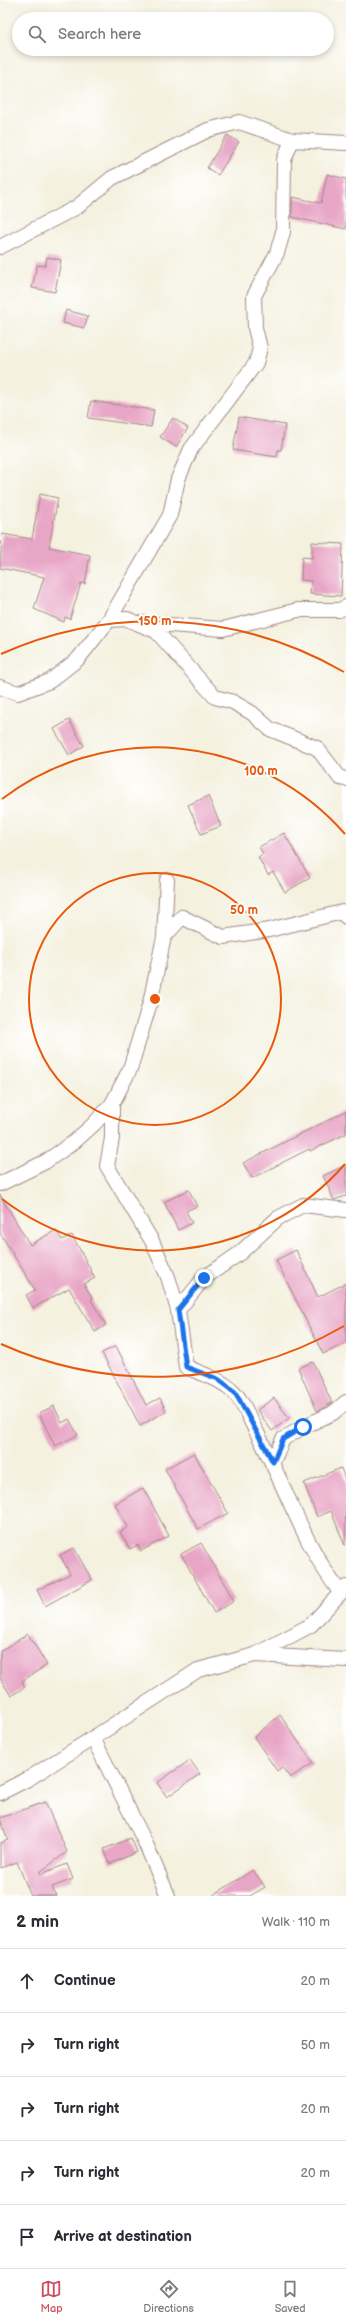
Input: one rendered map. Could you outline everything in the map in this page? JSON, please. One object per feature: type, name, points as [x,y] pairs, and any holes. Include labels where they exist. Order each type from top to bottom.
[{"type":"street","points":[[0,247],[77,207],[112,178],[208,130],[240,122],[292,140],[346,142]]},
{"type":"street","points":[[0,687],[18,693],[50,681],[78,659],[109,620],[170,515],[178,479],[191,449],[256,364],[260,348],[255,328],[254,296],[278,253],[283,232],[284,160],[292,140]]},
{"type":"street","points":[[141,623],[181,624],[224,628],[298,610],[339,610],[346,607]]},
{"type":"street","points":[[109,620],[128,619],[141,623],[156,631],[214,697],[233,702],[252,713],[270,729],[317,748],[344,778]]},
{"type":"street","points":[[0,1184],[45,1162],[74,1142],[94,1124],[112,1104],[132,1061],[150,1003],[164,937],[167,880]]},
{"type":"street","points":[[164,937],[182,917],[223,937],[269,930],[342,912],[346,916]]},
{"type":"street","points":[[0,1793],[28,1778],[93,1738],[198,1670],[255,1655],[311,1625],[343,1589],[330,1579],[273,1462],[235,1392],[218,1379],[186,1367],[178,1310],[168,1277],[152,1241],[107,1166],[112,1138],[112,1104]]},
{"type":"street","points":[[178,1310],[204,1278],[240,1253],[278,1218],[303,1205],[346,1210]]},
{"type":"street","points":[[273,1462],[283,1439],[303,1427],[333,1413],[346,1402]]},
{"type":"street","points":[[255,1655],[346,1660]]},
{"type":"street","points":[[93,1738],[145,1842],[168,1896]]},
{"type":"building","points":[[227,135],[239,142],[218,175],[207,168]]},
{"type":"building","points":[[327,174],[346,179],[346,229],[292,217],[292,197],[321,203]]},
{"type":"building","points":[[47,257],[61,260],[55,292],[32,288],[37,265],[45,266]]},
{"type":"building","points":[[66,310],[88,316],[84,328],[63,323]]},
{"type":"building","points":[[91,401],[154,410],[151,427],[88,418]]},
{"type":"building","points":[[239,417],[285,425],[281,450],[278,450],[277,457],[233,450]]},
{"type":"building","points":[[173,418],[188,428],[176,447],[160,437]]},
{"type":"building","points":[[40,494],[58,498],[49,547],[90,555],[85,584],[81,583],[70,619],[65,617],[64,622],[34,609],[44,577],[0,568],[2,534],[32,539]]},
{"type":"building","points":[[312,542],[343,544],[341,596],[310,594],[311,581],[301,580],[302,557],[312,558]]},
{"type":"building","points":[[69,720],[84,746],[69,755],[54,729]]},
{"type":"building","points":[[208,796],[221,826],[201,834],[188,805]]},
{"type":"building","points":[[284,833],[310,878],[285,892],[273,872],[268,875],[258,857],[263,854],[259,847]]},
{"type":"building","points":[[346,1111],[346,1134],[310,1151],[309,1149],[252,1178],[243,1163]]},
{"type":"building","points":[[346,1165],[346,1196],[334,1200],[323,1176]]},
{"type":"building","points":[[189,1190],[197,1206],[186,1211],[192,1223],[178,1230],[164,1202]]},
{"type":"building","points":[[0,1195],[30,1245],[56,1230],[62,1240],[72,1235],[95,1278],[84,1284],[93,1299],[91,1300],[106,1325],[95,1332],[69,1288],[33,1308],[26,1295],[35,1290],[0,1233]]},
{"type":"building","points":[[296,1250],[318,1297],[346,1283],[346,1343],[323,1354],[276,1260]]},
{"type":"building","points":[[116,1346],[146,1405],[160,1398],[166,1411],[140,1426],[102,1353]]},
{"type":"building","points":[[313,1362],[332,1403],[317,1411],[298,1368]]},
{"type":"building","points":[[274,1398],[289,1418],[272,1431],[257,1410]]},
{"type":"building","points":[[54,1406],[62,1423],[69,1419],[78,1435],[55,1446],[39,1413]]},
{"type":"building","points":[[194,1453],[228,1513],[198,1529],[165,1469]]},
{"type":"building","points":[[341,1468],[346,1482],[345,1546],[331,1511],[317,1517],[304,1483]]},
{"type":"building","points":[[143,1488],[169,1536],[141,1551],[138,1545],[130,1549],[120,1532],[128,1527],[115,1504]]},
{"type":"building","points":[[201,1543],[234,1601],[214,1613],[181,1554]]},
{"type":"building","points":[[74,1548],[92,1580],[45,1606],[37,1590],[70,1574],[60,1555]]},
{"type":"building","points":[[28,1634],[47,1665],[22,1681],[25,1687],[11,1696],[0,1678],[0,1651]]},
{"type":"building","points":[[280,1715],[313,1763],[290,1778],[282,1767],[277,1771],[254,1737]]},
{"type":"building","points":[[190,1760],[200,1774],[167,1797],[157,1783]]},
{"type":"building","points":[[45,1802],[67,1852],[40,1872],[41,1874],[67,1864],[73,1879],[52,1887],[56,1896],[31,1896],[17,1862],[0,1868],[0,1843],[8,1840],[0,1818]]},
{"type":"building","points":[[131,1838],[137,1852],[110,1864],[104,1849]]},
{"type":"building","points":[[253,1870],[265,1887],[250,1896],[212,1896]]},
{"type":"route","points":[[204,1278],[178,1310],[186,1367],[218,1379],[235,1392],[273,1462],[283,1439],[303,1427]]}]
